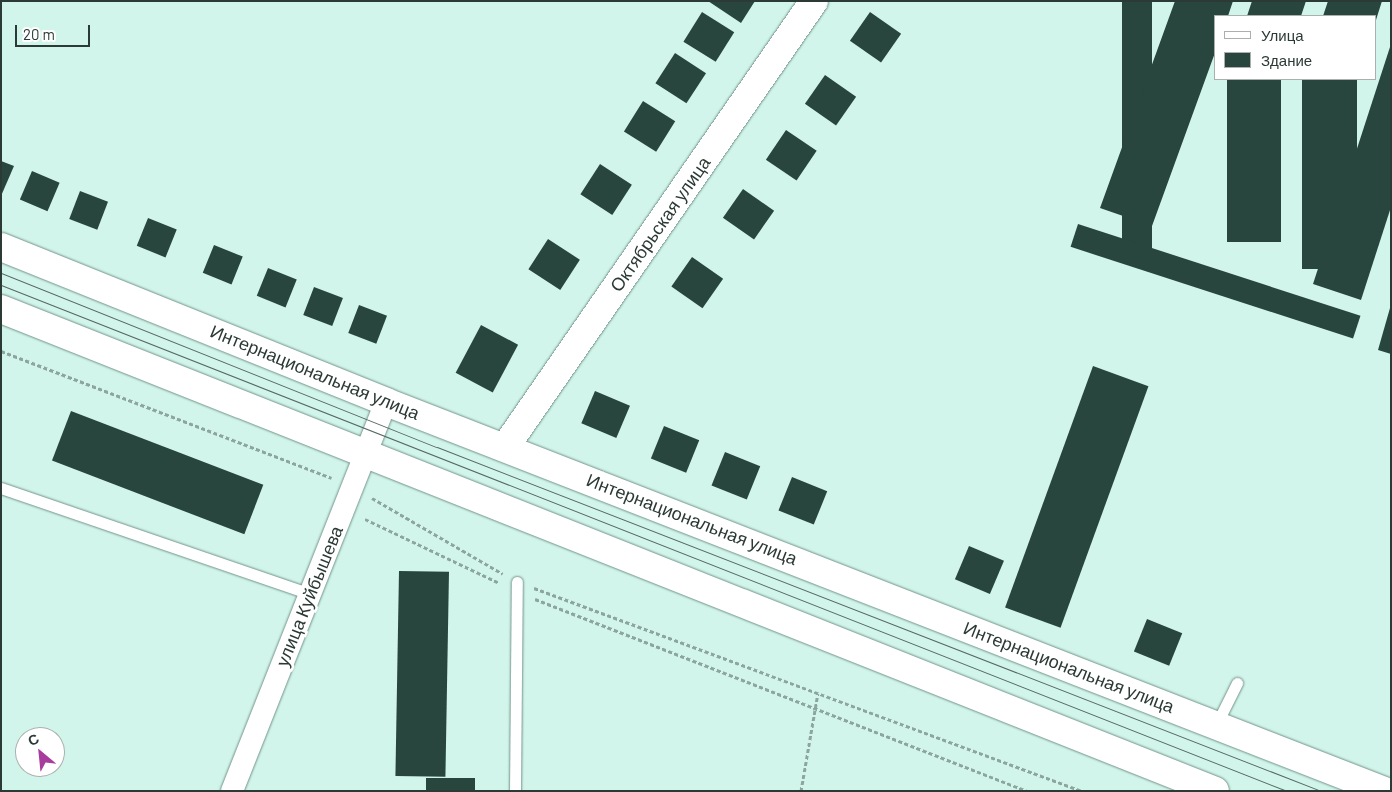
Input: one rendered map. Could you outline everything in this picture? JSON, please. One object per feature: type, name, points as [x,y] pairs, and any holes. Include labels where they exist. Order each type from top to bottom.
[{"type":"main road","name":"Октябрьская улица","points":[[506,446],[814,1]]},
{"type":"main road","name":"Интернациональная улица","points":[[1,247],[386,402],[506,446],[1384,791]]},
{"type":"main road","points":[[1,309],[366,452],[1215,791]]},
{"type":"street","name":"улица Куйбышева","points":[[232,791],[386,402]]},
{"type":"lane","points":[[1,488],[310,594]]},
{"type":"lane","points":[[516,791],[517,586]]},
{"type":"lane","points":[[1216,725],[1237,683]]},
{"type":"path","points":[[1,351],[353,487],[517,586],[818,693],[1082,791]]},
{"type":"path","points":[[344,509],[517,586],[817,709],[1027,791]]},
{"type":"path","points":[[801,791],[817,709],[818,693]]},
{"type":"building","points":[[708,1],[755,1],[741,23]]},
{"type":"building","points":[[1122,1],[1152,1],[1152,252],[1122,252]]},
{"type":"building","points":[[1175,1],[1233,1],[1228,15],[1214,15],[1214,56],[1152,226],[1100,208]]},
{"type":"building","points":[[1252,1],[1306,1],[1301,15],[1247,15]]},
{"type":"building","points":[[1328,1],[1382,1],[1377,17],[1377,15],[1323,15]]},
{"type":"building","points":[[702,12],[734,32],[716,62],[683,42]]},
{"type":"building","points":[[870,12],[901,34],[881,62],[850,41]]},
{"type":"building","points":[[1390,47],[1391,207],[1361,300],[1313,284]]},
{"type":"building","points":[[675,53],[706,73],[686,103],[655,83]]},
{"type":"building","points":[[825,75],[856,97],[836,125],[805,104]]},
{"type":"building","points":[[1227,80],[1281,80],[1281,242],[1227,242]]},
{"type":"building","points":[[1302,80],[1357,80],[1357,269],[1302,269]]},
{"type":"building","points":[[643,101],[675,121],[656,152],[624,132]]},
{"type":"building","points":[[786,130],[817,151],[797,181],[766,160]]},
{"type":"building","points":[[1,161],[14,166],[1,196]]},
{"type":"building","points":[[600,164],[632,185],[612,215],[580,194]]},
{"type":"building","points":[[32,171],[60,183],[48,211],[20,200]]},
{"type":"building","points":[[743,189],[774,211],[754,239],[723,218]]},
{"type":"building","points":[[80,191],[108,202],[97,230],[69,219]]},
{"type":"building","points":[[148,218],[177,230],[166,257],[137,246]]},
{"type":"building","points":[[1078,224],[1360,316],[1353,339],[1071,247]]},
{"type":"building","points":[[548,239],[580,260],[560,290],[528,269]]},
{"type":"building","points":[[214,245],[243,257],[232,284],[203,273]]},
{"type":"building","points":[[692,257],[723,279],[702,308],[671,286]]},
{"type":"building","points":[[268,268],[297,280],[286,307],[257,296]]},
{"type":"building","points":[[314,287],[343,298],[332,326],[303,315]]},
{"type":"building","points":[[359,305],[387,316],[376,344],[348,333]]},
{"type":"building","points":[[1391,308],[1391,354],[1378,350]]},
{"type":"building","points":[[481,325],[518,345],[493,392],[456,373]]},
{"type":"building","points":[[1093,366],[1148,386],[1061,628],[1005,608]]},
{"type":"building","points":[[595,391],[630,406],[616,438],[581,423]]},
{"type":"building","points":[[71,411],[263,485],[244,534],[52,460]]},
{"type":"building","points":[[664,426],[699,440],[686,473],[651,458]]},
{"type":"building","points":[[725,452],[760,466],[747,500],[712,485]]},
{"type":"building","points":[[792,477],[827,491],[814,525],[779,510]]},
{"type":"building","points":[[969,546],[1004,561],[990,594],[955,579]]},
{"type":"building","points":[[399,571],[449,572],[445,777],[395,776]]},
{"type":"building","points":[[1147,619],[1182,633],[1169,666],[1134,651]]},
{"type":"building","points":[[426,778],[475,778],[475,791],[426,791]]},
{"type":"tram line","points":[[1,273],[437,447],[1321,791]]},
{"type":"tram line","points":[[1,285],[1287,791]]}]
